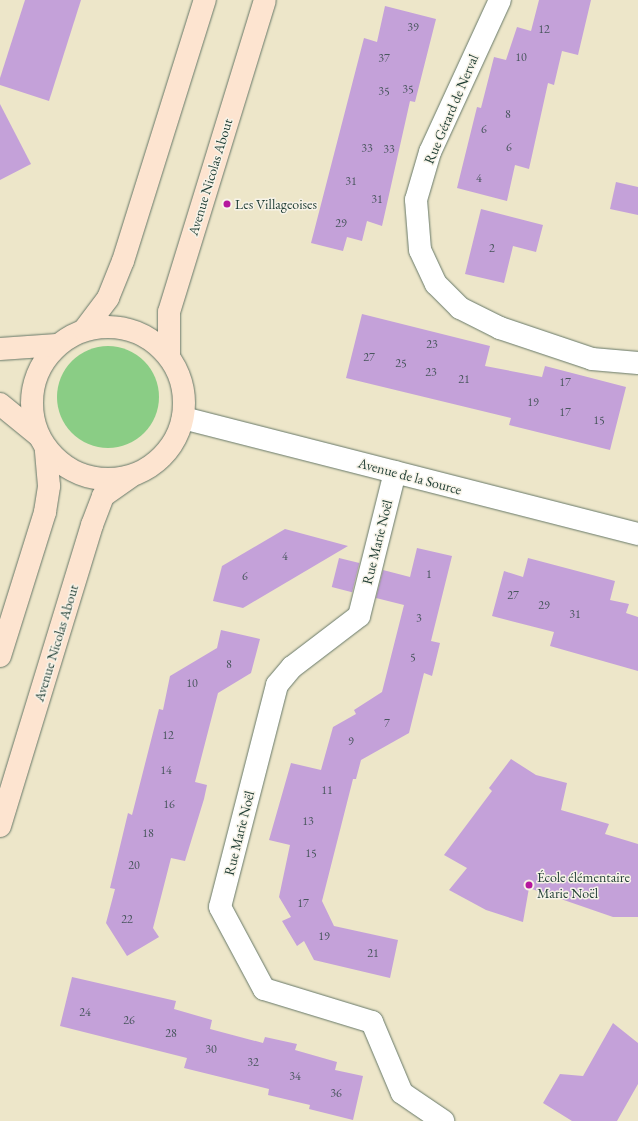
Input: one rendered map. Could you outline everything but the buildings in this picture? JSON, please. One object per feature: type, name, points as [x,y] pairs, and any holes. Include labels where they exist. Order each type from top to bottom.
[{"type":"main road","name":"Avenue Nicolas About","points":[[84,330],[108,298],[123,261],[205,0]]},
{"type":"main road","name":"Avenue Nicolas About","points":[[168,356],[169,312],[265,0]]},
{"type":"main road","name":"Avenue Nicolas About","points":[[0,656],[45,512],[49,486],[42,441],[32,411],[33,387],[42,364],[58,345],[84,330],[108,326],[130,330],[152,340],[168,356],[178,371],[183,389],[183,418],[176,439],[160,459],[103,496],[92,525],[0,826]]},
{"type":"main road","points":[[0,350],[58,345]]},
{"type":"main road","points":[[0,404],[42,441]]},
{"type":"main road","name":"Avenue Nicolas About","points":[[42,441],[64,465],[85,476],[109,479],[134,475]]},
{"type":"street","name":"Rue Gérard de Nerval","points":[[500,0],[430,152],[416,200],[420,250],[436,284],[460,308],[500,328],[592,359],[638,363]]},
{"type":"street","name":"Avenue de la Source","points":[[183,418],[638,534]]},
{"type":"street","name":"Rue Marie Noël","points":[[395,472],[359,616],[292,667],[277,685],[220,907],[264,989],[372,1022],[402,1093],[443,1121]]},
{"type":"green space","points":[[108,346],[128,350],[136,354],[144,361],[151,369],[155,377],[159,397],[155,417],[151,425],[144,433],[136,440],[128,444],[108,448],[88,444],[80,440],[72,433],[65,425],[61,417],[57,397],[61,377],[65,369],[72,361],[80,354],[88,350]]},
{"type":"place","name":"Les Villageoises","points":[[227,204]]},
{"type":"place","name":"École élémentaire Marie Noël","points":[[529,885]]}]
